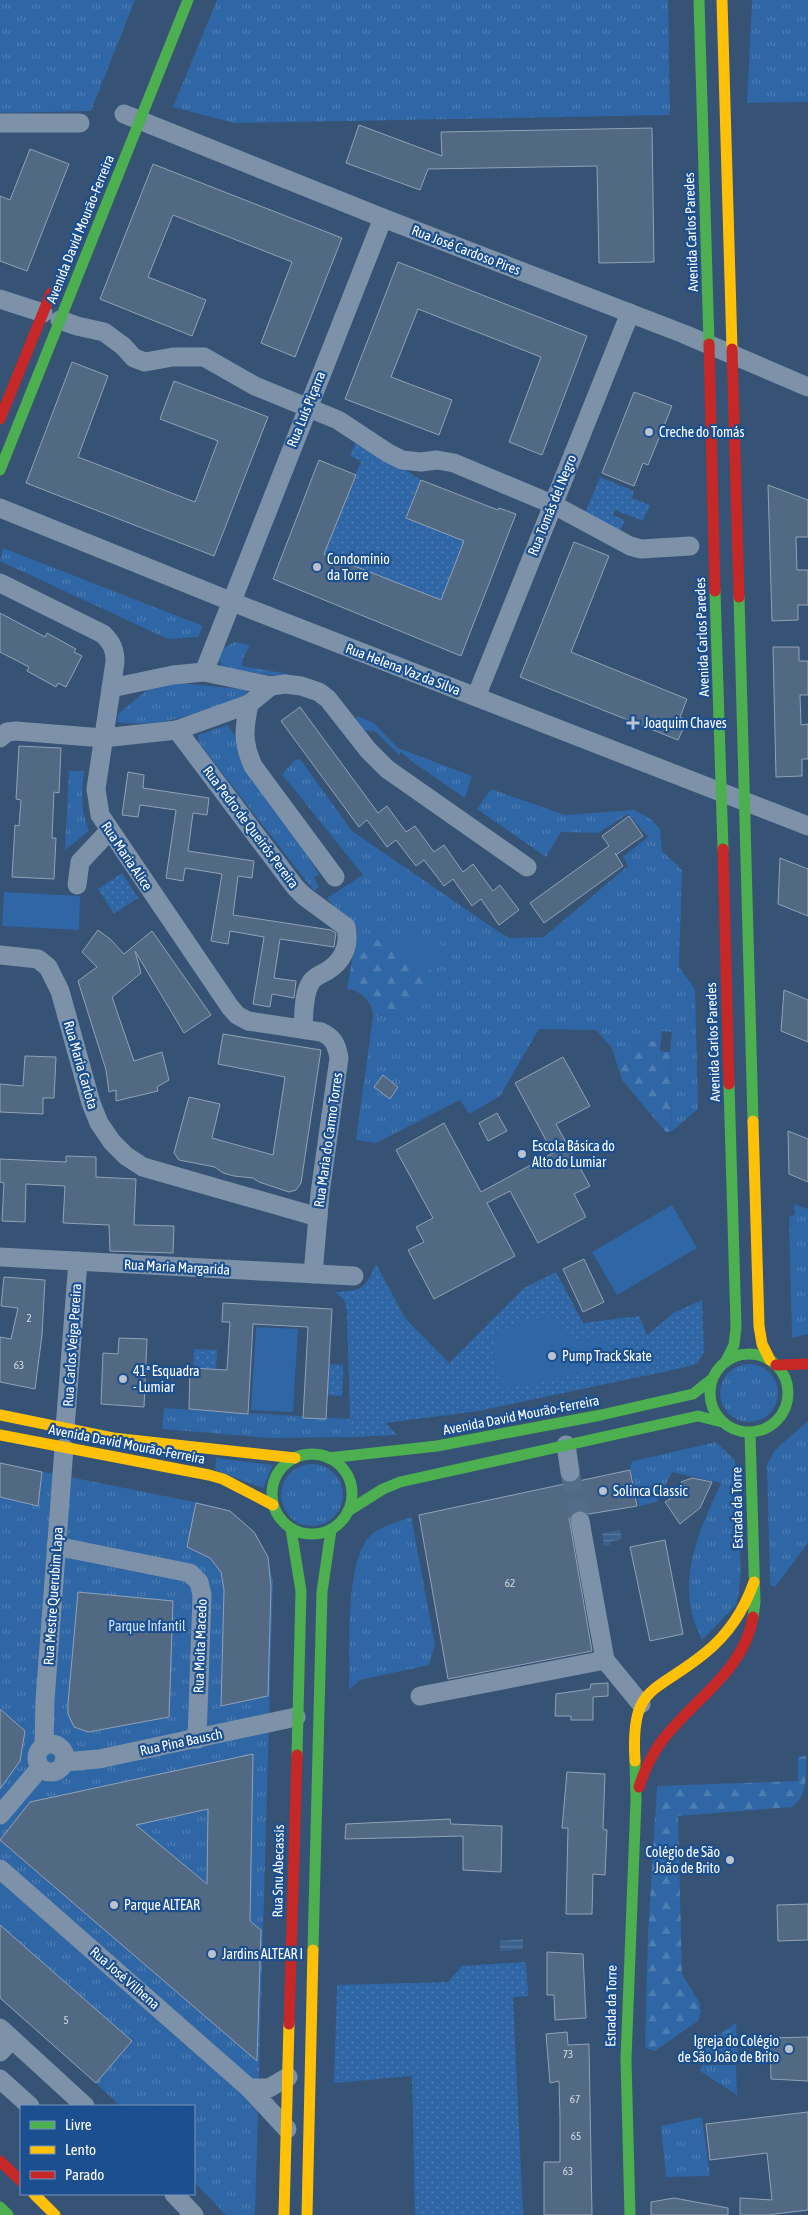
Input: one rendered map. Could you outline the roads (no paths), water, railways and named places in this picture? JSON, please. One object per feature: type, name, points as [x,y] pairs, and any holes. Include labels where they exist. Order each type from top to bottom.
[{"type":"main road","name":"Avenida David Mourão-Ferreira","points":[[0,470],[52,316],[128,116],[188,0]]},
{"type":"main road","name":"Avenida Carlos Paredes","points":[[699,0],[736,1327],[734,1345],[726,1361]]},
{"type":"main road","points":[[722,0],[758,1326],[762,1344],[787,1384],[788,1400]]},
{"type":"main road","name":"Avenida David Mourão-Ferreira","points":[[0,419],[52,316],[54,286]]},
{"type":"main road","points":[[722,1422],[713,1410],[711,1402],[712,1379],[726,1361],[748,1354],[763,1356],[773,1362],[808,1364]]},
{"type":"main road","name":"Avenida David Mourão-Ferreira","points":[[328,1458],[437,1446],[601,1415],[693,1394],[712,1379]]},
{"type":"main road","points":[[348,1511],[383,1489],[400,1482],[698,1416],[722,1422],[735,1430],[750,1433],[772,1426],[782,1414],[788,1400],[798,1391]]},
{"type":"main road","name":"Avenida David Mourão-Ferreira","points":[[0,1415],[113,1438],[295,1458]]},
{"type":"main road","name":"Estrada da Torre","points":[[636,1797],[651,1757],[663,1740],[729,1670],[745,1645],[754,1618],[757,1598],[754,1582],[750,1433]]},
{"type":"main road","name":"Avenida David Mourão-Ferreira","points":[[0,1436],[209,1475],[273,1505]]},
{"type":"main road","points":[[306,1454],[328,1458],[339,1465],[347,1475],[351,1487],[348,1511],[341,1522],[330,1530],[318,1534],[304,1534],[283,1522],[273,1505],[273,1483],[286,1464],[295,1458],[306,1454]]},
{"type":"main road","name":"Rua Snu Abecassis","points":[[284,2215],[296,1717],[301,1591],[291,1528]]},
{"type":"main road","points":[[307,2215],[322,1592],[330,1530]]},
{"type":"main road","name":"Estrada da Torre","points":[[630,2215],[625,2099],[625,2026],[636,1797],[636,1720],[641,1704],[656,1686],[702,1655],[722,1638],[742,1612],[754,1582]]},
{"type":"main road","points":[[0,2161],[20,2180]]},
{"type":"main road","points":[[35,2195],[55,2215]]},
{"type":"main road","points":[[0,2207],[8,2215]]},
{"type":"street","name":"Rua José Cardoso Pires","points":[[128,116],[383,218],[630,313],[808,387]]},
{"type":"street","points":[[0,123],[80,123]]},
{"type":"street","name":"Rua Luís Piçarra","points":[[231,602],[383,218]]},
{"type":"street","points":[[0,299],[77,326],[104,332],[123,346],[134,358],[145,362],[173,357],[204,357],[254,386],[338,420],[402,460],[448,460],[552,504],[610,536],[636,547],[654,549],[690,546]]},
{"type":"street","name":"Rua Tomás del Negro","points":[[476,697],[630,313]]},
{"type":"street","name":"Rua Helena Vaz da Silva","points":[[0,508],[231,602],[808,826]]},
{"type":"street","name":"Rua Maria Alice","points":[[0,583],[103,634],[111,642],[115,651],[115,662],[96,789],[96,802],[100,815],[109,831],[237,1015],[248,1021],[303,1029]]},
{"type":"street","points":[[204,672],[231,602]]},
{"type":"street","points":[[111,688],[173,675],[204,672],[271,686],[301,686],[319,692],[328,699],[387,769],[527,867]]},
{"type":"street","points":[[0,738],[7,732],[16,730],[104,738],[177,730],[250,704],[271,686]]},
{"type":"street","points":[[250,704],[244,730],[246,750],[253,766],[334,877]]},
{"type":"street","name":"Rua Pedro de Queirós Pereira","points":[[177,730],[295,887],[304,896],[346,927],[348,935],[342,958],[335,966],[311,981],[307,989],[303,1029]]},
{"type":"street","points":[[78,885],[80,862],[109,831]]},
{"type":"street","name":"Rua Maria Carlota","points":[[0,955],[38,959],[48,967],[60,991],[91,1103],[99,1123],[112,1142],[126,1156],[143,1167],[318,1218]]},
{"type":"street","name":"Rua Maria do Carmo Torres","points":[[303,1029],[329,1035],[337,1045],[339,1058],[318,1218],[313,1274]]},
{"type":"street","name":"Rua Maria Margarida","points":[[0,1257],[354,1276]]},
{"type":"street","name":"Rua Carlos Veiga Pereira","points":[[65,1428],[78,1261]]},
{"type":"street","points":[[566,1446],[570,1472]]},
{"type":"street","name":"Rua Mestre Querubim Lapa","points":[[44,1746],[64,1448]]},
{"type":"street","points":[[580,1521],[605,1660],[641,1704]]},
{"type":"street","name":"Rua Moita Macedo","points":[[56,1546],[190,1573],[199,1582],[202,1595],[196,1739]]},
{"type":"street","points":[[420,1696],[605,1660]]},
{"type":"street","name":"Rua Pina Bausch","points":[[64,1762],[99,1759],[296,1717]]},
{"type":"street","points":[[53,1744],[62,1749],[64,1762],[62,1767],[54,1772],[49,1772],[40,1768],[36,1756],[44,1746],[53,1744]]},
{"type":"street","points":[[0,1815],[40,1768]]},
{"type":"street","name":"Rua José Vilhena","points":[[0,1868],[249,2088],[287,2128]]},
{"type":"street","points":[[4,2039],[84,2105]]},
{"type":"street","points":[[249,2088],[269,2088],[288,2077]]},
{"type":"street","points":[[0,2079],[29,2105]]},
{"type":"street","points":[[175,2195],[194,2215]]},
{"type":"tunnel","points":[[570,1472],[580,1521]]},
{"type":"place","name":"Creche do Tomás","points":[[649,432]]},
{"type":"place","name":"Condomínio da Torre","points":[[317,567]]},
{"type":"place","name":"Joaquim Chaves","points":[[633,723]]},
{"type":"place","name":"Escola Básica do Alto do Lumiar","points":[[522,1154]]},
{"type":"place","name":"Pump Track Skate","points":[[552,1356]]},
{"type":"place","name":"41ª Esquadra - Lumiar","points":[[123,1379]]},
{"type":"place","name":"Solinca Classic","points":[[603,1491]]},
{"type":"place","name":"Colégio de São João de Brito","points":[[730,1860]]},
{"type":"place","name":"Parque ALTEAR","points":[[114,1905]]},
{"type":"place","name":"Jardins ALTEAR I","points":[[212,1954]]},
{"type":"place","name":"Igreja do Colégio de São João de Brito","points":[[789,2049]]},
{"type":"park label","name":"Parque Infantil","points":[[147,1626]]}]
